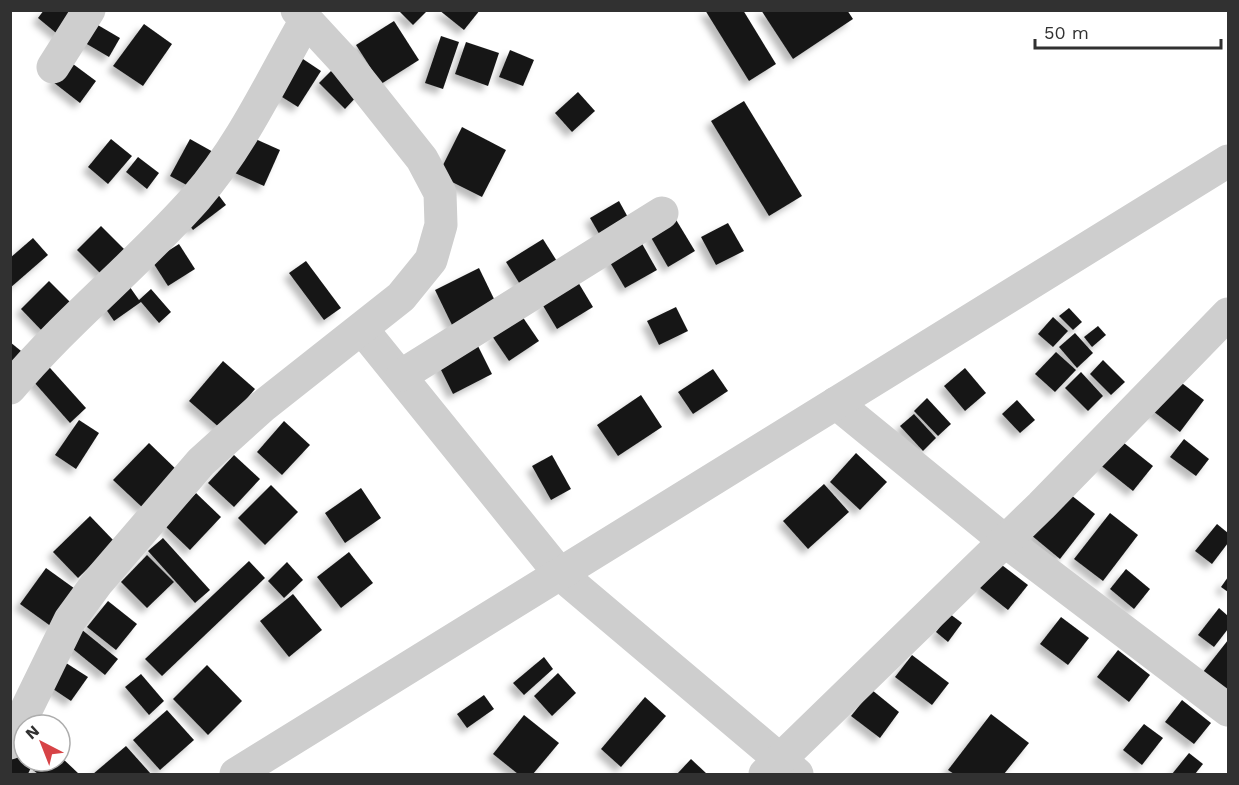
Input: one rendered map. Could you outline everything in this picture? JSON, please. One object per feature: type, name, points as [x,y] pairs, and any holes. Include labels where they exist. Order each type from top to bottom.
[{"type":"street","points":[[53,67],[89,10]]},
{"type":"street","points":[[10,388],[40,352],[195,199],[223,164],[249,124],[302,15],[345,62],[422,159],[441,193],[441,225],[431,260],[400,297],[263,406],[201,462],[150,520],[97,583],[70,620],[10,743]]},
{"type":"street","points":[[236,774],[1228,160]]},
{"type":"street","points":[[402,375],[662,213]]},
{"type":"street","points":[[362,329],[402,375],[560,574],[781,769],[1228,314]]},
{"type":"street","points":[[836,403],[1005,541],[1228,710]]},
{"type":"building","points":[[44,10],[83,10],[61,37],[38,18]]},
{"type":"building","points":[[398,10],[428,10],[413,25]]},
{"type":"building","points":[[439,10],[480,10],[464,30]]},
{"type":"building","points":[[705,10],[743,10],[776,64],[749,81]]},
{"type":"building","points":[[761,10],[847,10],[853,19],[793,59]]},
{"type":"building","points":[[91,21],[120,38],[109,57],[80,40]]},
{"type":"building","points":[[394,21],[419,60],[381,84],[356,45]]},
{"type":"building","points":[[144,24],[172,44],[143,86],[113,66]]},
{"type":"building","points":[[441,36],[459,42],[443,89],[425,83]]},
{"type":"building","points":[[466,42],[499,53],[488,86],[455,74]]},
{"type":"building","points":[[510,50],[534,60],[523,86],[499,77]]},
{"type":"building","points":[[297,55],[321,71],[298,107],[274,92]]},
{"type":"building","points":[[69,61],[96,81],[80,103],[53,82]]},
{"type":"building","points":[[334,68],[360,93],[345,109],[319,83]]},
{"type":"building","points":[[578,92],[595,111],[572,132],[555,113]]},
{"type":"building","points":[[744,101],[802,196],[769,216],[711,121]]},
{"type":"building","points":[[462,127],[506,150],[482,197],[438,175]]},
{"type":"building","points":[[251,137],[280,150],[264,186],[235,173]]},
{"type":"building","points":[[111,139],[132,156],[108,184],[88,167]]},
{"type":"building","points":[[190,139],[215,153],[194,189],[170,176]]},
{"type":"building","points":[[138,157],[159,173],[147,189],[126,172]]},
{"type":"building","points":[[217,193],[226,205],[193,230],[184,218]]},
{"type":"building","points":[[619,201],[630,221],[601,237],[590,218]]},
{"type":"building","points":[[675,218],[695,251],[668,267],[649,234]]},
{"type":"building","points":[[728,223],[744,251],[716,265],[701,237]]},
{"type":"building","points":[[101,226],[128,253],[104,277],[77,250]]},
{"type":"building","points":[[33,238],[48,255],[10,288],[10,258]]},
{"type":"building","points":[[543,239],[560,266],[523,289],[506,262]]},
{"type":"building","points":[[640,240],[657,270],[625,288],[608,259]]},
{"type":"building","points":[[179,244],[195,269],[168,286],[152,261]]},
{"type":"building","points":[[306,261],[341,308],[324,320],[289,273]]},
{"type":"building","points":[[479,268],[497,305],[453,327],[435,290]]},
{"type":"building","points":[[125,280],[139,300],[151,289],[171,312],[159,323],[141,302],[114,321],[99,299]]},
{"type":"building","points":[[49,281],[73,305],[44,333],[21,309]]},
{"type":"building","points":[[578,282],[593,307],[557,329],[542,304]]},
{"type":"building","points":[[676,307],[688,331],[659,345],[647,321]]},
{"type":"building","points":[[1069,308],[1082,322],[1073,330],[1059,316]]},
{"type":"building","points":[[522,316],[539,341],[509,361],[492,336]]},
{"type":"building","points":[[1053,317],[1068,331],[1053,347],[1038,334]]},
{"type":"building","points":[[1098,326],[1106,335],[1092,347],[1084,337]]},
{"type":"building","points":[[1075,333],[1093,353],[1077,368],[1059,347]]},
{"type":"building","points":[[10,342],[26,355],[10,374]]},
{"type":"building","points":[[476,342],[492,374],[453,394],[437,362]]},
{"type":"building","points":[[1056,352],[1076,370],[1055,392],[1035,374]]},
{"type":"building","points":[[42,359],[86,408],[70,423],[26,373]]},
{"type":"building","points":[[1103,360],[1125,382],[1111,395],[1090,374]]},
{"type":"building","points":[[223,361],[255,389],[221,429],[189,401]]},
{"type":"building","points":[[965,368],[986,393],[965,411],[944,386]]},
{"type":"building","points":[[713,369],[728,391],[693,414],[678,392]]},
{"type":"building","points":[[1081,372],[1103,396],[1088,411],[1065,388]]},
{"type":"building","points":[[1174,377],[1204,400],[1180,432],[1149,408]]},
{"type":"building","points":[[641,395],[662,427],[618,456],[597,425]]},
{"type":"building","points":[[927,398],[951,424],[938,436],[914,411]]},
{"type":"building","points":[[1017,400],[1035,420],[1020,433],[1002,414]]},
{"type":"building","points":[[914,414],[936,438],[923,451],[900,426]]},
{"type":"building","points":[[79,420],[99,433],[76,469],[55,455]]},
{"type":"building","points":[[284,421],[310,445],[282,475],[257,452]]},
{"type":"building","points":[[1119,439],[1153,466],[1133,491],[1099,464]]},
{"type":"building","points":[[1184,439],[1209,459],[1196,476],[1170,457]]},
{"type":"building","points":[[149,443],[179,472],[144,509],[113,480]]},
{"type":"building","points":[[856,453],[887,482],[860,510],[830,482]]},
{"type":"building","points":[[234,455],[260,479],[234,507],[208,483]]},
{"type":"building","points":[[552,455],[571,489],[551,500],[532,466]]},
{"type":"building","points":[[824,484],[849,512],[808,549],[783,521]]},
{"type":"building","points":[[271,485],[298,512],[265,545],[238,518]]},
{"type":"building","points":[[361,488],[381,518],[345,543],[325,513]]},
{"type":"building","points":[[1066,491],[1095,514],[1060,559],[1031,535]]},
{"type":"building","points":[[196,493],[221,517],[190,550],[165,526]]},
{"type":"building","points":[[1110,513],[1138,535],[1103,581],[1074,559]]},
{"type":"building","points":[[90,516],[115,542],[78,578],[53,552]]},
{"type":"building","points":[[1217,524],[1228,533],[1228,543],[1212,564],[1195,551]]},
{"type":"building","points":[[163,538],[210,590],[195,603],[148,551]]},
{"type":"building","points":[[349,552],[373,583],[341,608],[317,577]]},
{"type":"building","points":[[147,555],[174,582],[147,608],[121,582]]},
{"type":"building","points":[[249,561],[265,578],[162,676],[145,659]]},
{"type":"building","points":[[287,562],[303,580],[284,598],[268,581]]},
{"type":"building","points":[[998,562],[1028,585],[1008,610],[979,587]]},
{"type":"building","points":[[46,568],[78,591],[52,627],[20,604]]},
{"type":"building","points":[[1126,569],[1150,589],[1134,609],[1110,589]]},
{"type":"building","points":[[1228,577],[1228,592],[1221,587]]},
{"type":"building","points":[[293,594],[322,630],[289,657],[260,621]]},
{"type":"building","points":[[108,601],[137,624],[116,650],[87,627]]},
{"type":"building","points":[[1219,608],[1228,616],[1228,629],[1214,647],[1198,635]]},
{"type":"building","points":[[950,614],[962,623],[948,642],[936,632]]},
{"type":"building","points":[[1061,617],[1089,638],[1068,665],[1040,644]]},
{"type":"building","points":[[81,629],[118,659],[105,675],[68,645]]},
{"type":"building","points":[[1228,640],[1228,692],[1203,672]]},
{"type":"building","points":[[1118,650],[1150,675],[1129,702],[1097,677]]},
{"type":"building","points":[[912,655],[949,683],[932,705],[895,677]]},
{"type":"building","points":[[544,657],[553,669],[524,695],[513,683]]},
{"type":"building","points":[[63,661],[88,677],[71,701],[47,685]]},
{"type":"building","points":[[207,665],[242,701],[208,735],[173,699]]},
{"type":"building","points":[[558,673],[576,693],[552,716],[534,696]]},
{"type":"building","points":[[141,674],[164,701],[149,715],[125,687]]},
{"type":"building","points":[[872,690],[899,712],[880,738],[851,716]]},
{"type":"building","points":[[484,695],[494,709],[467,728],[457,714]]},
{"type":"building","points":[[645,697],[666,716],[621,767],[601,749]]},
{"type":"building","points":[[1182,700],[1211,723],[1194,744],[1165,722]]},
{"type":"building","points":[[167,710],[194,740],[160,770],[133,740]]},
{"type":"building","points":[[991,714],[1029,743],[1004,774],[954,774],[948,770]]},
{"type":"building","points":[[524,715],[559,743],[533,774],[518,774],[493,754]]},
{"type":"building","points":[[1144,724],[1163,738],[1142,765],[1123,750]]},
{"type":"building","points":[[126,746],[151,774],[93,774]]},
{"type":"building","points":[[1189,753],[1203,764],[1195,774],[1172,774]]},
{"type":"building","points":[[12,757],[12,773],[28,774],[10,774]]},
{"type":"building","points":[[691,759],[707,774],[677,774]]},
{"type":"building","points":[[72,767],[79,774],[38,774],[72,773]]}]
